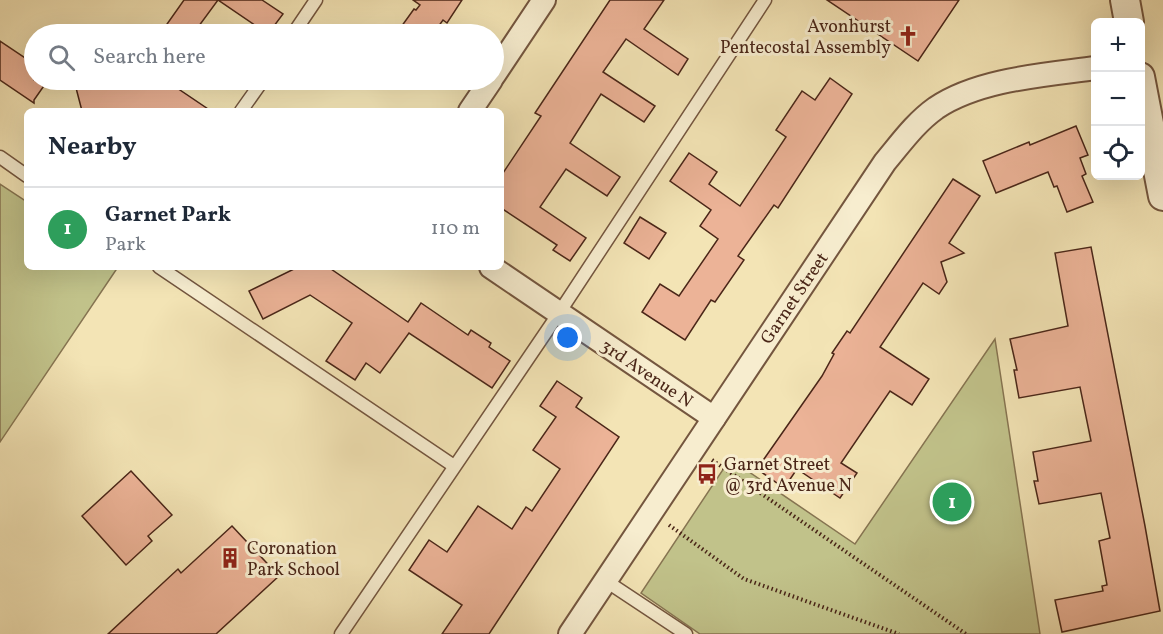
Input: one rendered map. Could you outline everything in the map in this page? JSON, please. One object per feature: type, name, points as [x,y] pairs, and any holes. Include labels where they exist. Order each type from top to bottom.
[{"type":"street","points":[[504,60],[544,0]]},
{"type":"street","points":[[1125,0],[1129,18]]},
{"type":"street","name":"Garnet Street","points":[[570,634],[885,162],[916,124],[937,108],[969,92],[1012,80],[1091,69]]},
{"type":"street","points":[[472,108],[484,90]]},
{"type":"street","points":[[1145,102],[1163,196]]},
{"type":"street","name":"3rd Avenue N","points":[[495,270],[714,418]]},
{"type":"lane","points":[[300,24],[316,0]]},
{"type":"lane","points":[[341,634],[559,313],[765,0]]},
{"type":"lane","points":[[243,108],[255,90]]},
{"type":"lane","points":[[0,157],[24,174]]},
{"type":"lane","points":[[163,270],[454,466]]},
{"type":"lane","points":[[606,581],[686,634]]},
{"type":"path","points":[[694,448],[966,634]]},
{"type":"path","points":[[651,513],[744,579],[899,634]]},
{"type":"green space","points":[[0,184],[24,200],[24,270],[116,270],[0,442]]},
{"type":"green space","points":[[995,339],[1040,634],[700,634],[641,593],[730,459],[855,544]]},
{"type":"building","points":[[184,0],[218,0],[200,24],[167,24]]},
{"type":"building","points":[[218,0],[262,0],[283,14],[276,24],[253,24]]},
{"type":"building","points":[[413,0],[462,0],[447,23],[443,20],[440,24],[403,24],[414,9],[416,10],[420,5]]},
{"type":"building","points":[[610,0],[664,0],[644,29],[688,59],[678,75],[626,39],[603,72],[655,106],[644,122],[601,94],[570,143],[620,177],[607,196],[566,169],[540,207],[586,238],[570,261],[553,250],[557,245],[504,210],[504,172],[541,116],[535,113]]},
{"type":"building","name":"Avonhurst Pentecostal Assembly","points":[[827,0],[959,0],[918,61]]},
{"type":"building","points":[[0,41],[24,57],[24,90],[41,90],[34,103],[0,80]]},
{"type":"building","points":[[830,78],[852,94],[778,208],[774,205],[738,256],[744,260],[715,302],[711,300],[685,340],[642,312],[660,284],[679,296],[718,239],[700,226],[711,210],[670,181],[689,153],[717,172],[709,184],[740,206],[786,137],[776,130],[802,91],[815,100]]},
{"type":"building","points":[[77,90],[180,90],[207,108],[81,108]]},
{"type":"building","points":[[1076,126],[1088,155],[1080,158],[1086,174],[1082,176],[1093,202],[1067,212],[1057,186],[1054,187],[1048,172],[996,193],[983,161]]},
{"type":"building","points":[[953,179],[980,196],[949,243],[964,253],[941,262],[947,282],[939,294],[923,283],[880,347],[929,379],[912,405],[890,391],[841,463],[857,473],[840,498],[797,469],[784,488],[757,469],[822,376],[834,354],[832,353],[847,331],[850,333]]},
{"type":"building","points":[[640,217],[666,233],[649,259],[624,243]]},
{"type":"building","points":[[1091,247],[1160,611],[1062,632],[1055,600],[1103,591],[1102,586],[1107,585],[1099,541],[1110,538],[1101,493],[1039,504],[1034,481],[1038,481],[1033,452],[1091,441],[1080,387],[1019,398],[1014,370],[1017,370],[1010,339],[1068,326],[1055,253]]},
{"type":"building","points":[[292,270],[332,270],[408,322],[421,303],[468,335],[471,330],[491,343],[489,347],[510,361],[492,388],[409,333],[380,373],[366,363],[355,380],[326,361],[352,323],[310,295],[263,319],[249,291]]},
{"type":"building","points":[[557,381],[582,398],[576,407],[619,437],[489,634],[442,634],[462,605],[409,570],[429,540],[447,552],[478,506],[512,529],[526,507],[532,511],[560,469],[533,450],[556,417],[540,406]]},
{"type":"building","points":[[131,471],[172,515],[148,536],[152,541],[126,565],[82,516]]},
{"type":"building","name":"Coronation Park School","points":[[232,526],[279,576],[216,634],[108,634],[178,569],[181,573]]},
{"type":"place","name":"Avonhurst Pentecostal Assembly","points":[[908,36]]},
{"type":"place","name":"Garnet Street @ 3rd Avenue N","points":[[707,474]]},
{"type":"place","name":"Garnet Park","points":[[952,502]]},
{"type":"place","name":"Coronation Park School","points":[[230,558]]}]
